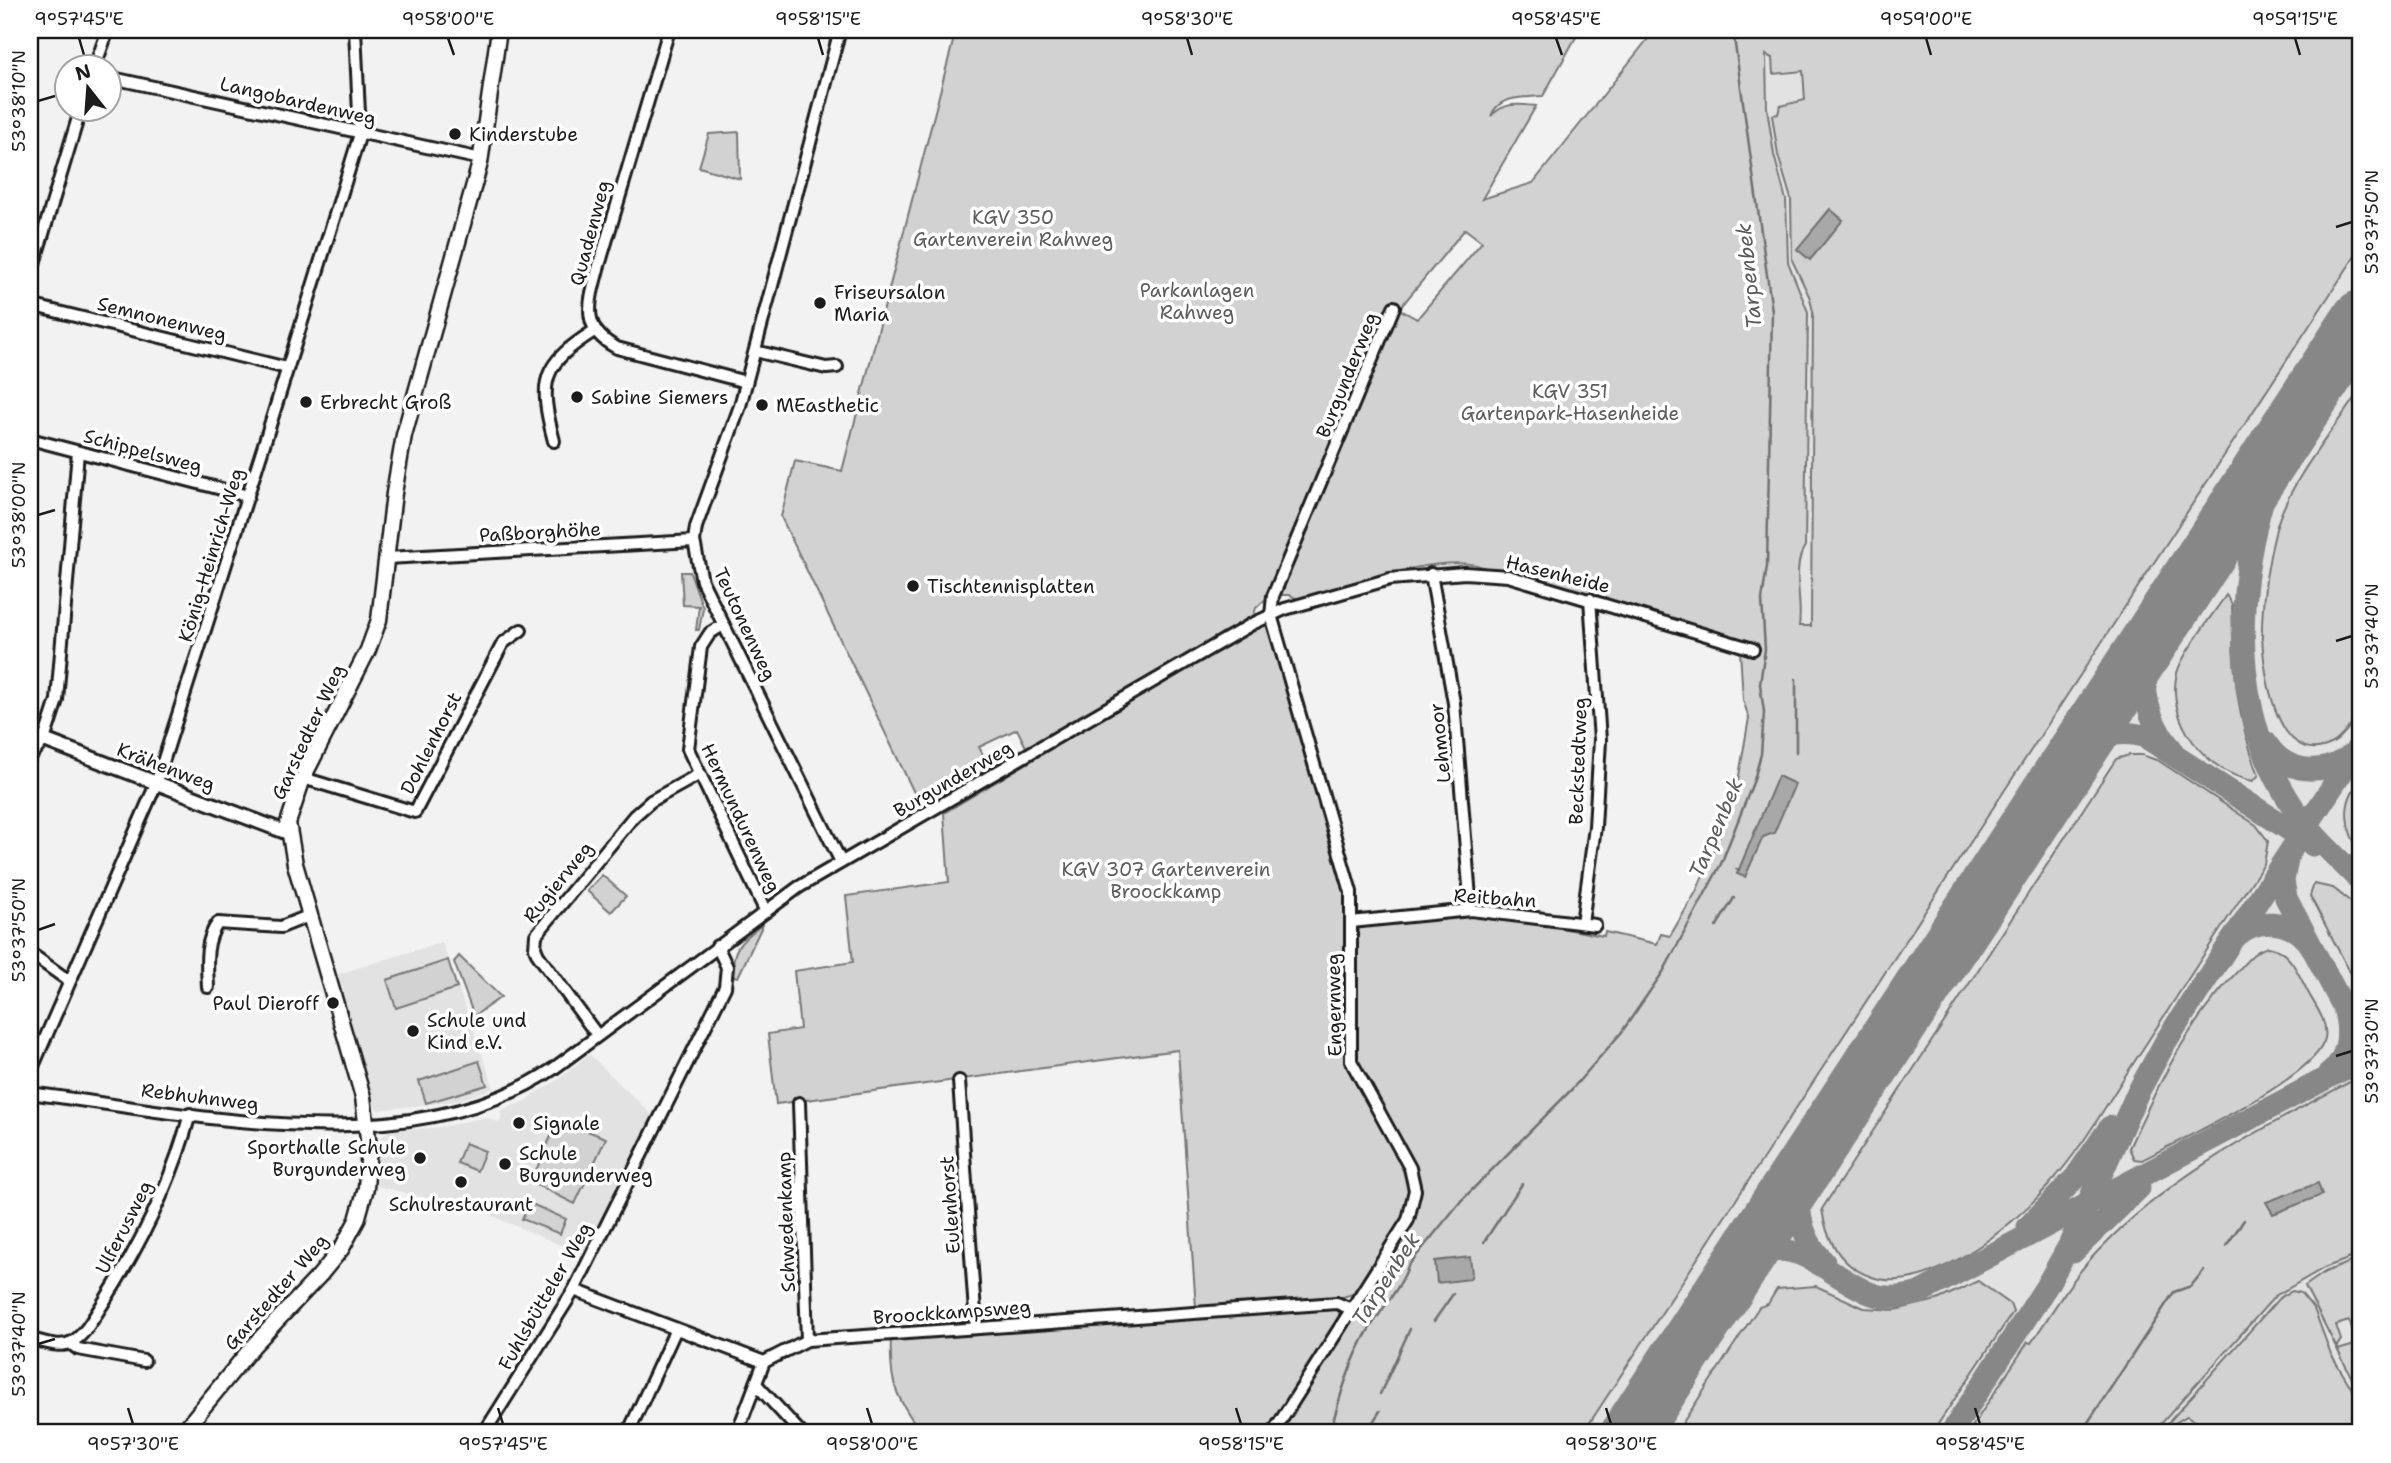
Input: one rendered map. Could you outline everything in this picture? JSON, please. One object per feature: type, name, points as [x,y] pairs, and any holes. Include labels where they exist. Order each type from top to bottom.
[{"type":"main road","name":"Garstedter Weg","points":[[186,1427],[261,1336],[320,1275],[348,1238],[360,1212],[368,1181],[368,1122],[358,1077],[288,833],[291,809],[303,778],[368,650],[379,620],[394,493],[404,435],[481,159],[499,30]]},
{"type":"street","points":[[100,52],[107,30]]},
{"type":"street","name":"König-Heinrich-Weg","points":[[30,1073],[156,784],[248,496],[360,134],[355,30]]},
{"type":"street","name":"Quadenweg","points":[[594,331],[590,313],[591,295],[669,30]]},
{"type":"street","name":"Teutonenweg","points":[[840,30],[755,351],[727,449],[701,509],[694,541],[702,581],[841,862]]},
{"type":"street","name":"Langobardenweg","points":[[122,79],[481,159]]},
{"type":"street","points":[[30,277],[77,122]]},
{"type":"street","name":"Semnonenweg","points":[[30,305],[286,368]]},
{"type":"street","name":"Burgunderweg","points":[[368,1122],[442,1115],[487,1104],[532,1083],[765,910],[841,862],[1271,615],[1273,596],[1394,307]]},
{"type":"street","points":[[554,441],[547,413],[547,376],[565,350],[594,331],[617,348],[746,382]]},
{"type":"street","points":[[755,351],[826,368],[837,367]]},
{"type":"street","name":"Schippelsweg","points":[[30,439],[248,496]]},
{"type":"street","points":[[30,757],[44,740],[57,700],[78,452]]},
{"type":"street","name":"Paßborghöhe","points":[[387,558],[694,541]]},
{"type":"street","name":"Hasenheide","points":[[1271,615],[1390,579],[1431,574],[1508,576],[1753,649]]},
{"type":"street","name":"Lehmoor","points":[[1431,574],[1454,703],[1471,910]]},
{"type":"street","name":"Beckstedtweg","points":[[1581,923],[1595,827],[1600,740],[1590,599]]},
{"type":"street","name":"Engernweg","points":[[1271,615],[1349,883],[1351,1062],[1404,1155],[1415,1190],[1408,1220],[1273,1433]]},
{"type":"street","name":"Hermundurenweg","points":[[723,625],[704,639],[698,660],[686,742],[698,775],[765,910]]},
{"type":"street","name":"Dohlenhorst","points":[[303,778],[415,812],[503,643],[521,630]]},
{"type":"street","name":"Krähenweg","points":[[30,738],[44,740],[288,833]]},
{"type":"street","name":"Rugierweg","points":[[597,1035],[538,955],[535,948],[536,935],[634,816],[651,801],[698,775]]},
{"type":"street","name":"Reitbahn","points":[[1351,922],[1471,910],[1595,925]]},
{"type":"street","points":[[208,987],[206,956],[213,930],[218,923],[281,927],[311,915]]},
{"type":"street","name":"Fuhlsbütteler Weg","points":[[484,1433],[574,1290],[725,987],[727,967],[718,946]]},
{"type":"street","points":[[30,953],[69,981]]},
{"type":"street","name":"Eulenhorst","points":[[959,1081],[976,1327]]},
{"type":"street","name":"Rebhuhnweg","points":[[30,1093],[292,1126],[368,1122]]},
{"type":"street","name":"Schwedenkamp","points":[[799,1103],[807,1340]]},
{"type":"street","name":"Ulferusweg","points":[[70,1343],[78,1338],[94,1316],[138,1243],[170,1174],[190,1114]]},
{"type":"street","points":[[574,1290],[764,1362],[737,1433]]},
{"type":"street","name":"Broockkampsweg","points":[[764,1362],[807,1340],[1337,1303],[1351,1309]]},
{"type":"street","points":[[628,1433],[676,1329]]},
{"type":"street","points":[[30,1339],[62,1345],[70,1343],[78,1349],[144,1362]]},
{"type":"street","points":[[756,1384],[801,1433]]},
{"type":"street","points":[[186,1427],[216,1433]]},
{"type":"shaded area","points":[[1743,30],[2361,30],[2361,1433],[1343,1433],[1427,1262],[1578,1104],[1786,741]]},
{"type":"shaded area","points":[[1830,209],[1843,220],[1810,260],[1797,249]]},
{"type":"shaded area","points":[[1778,776],[1795,784],[1774,833],[1763,837],[1745,877],[1737,874]]},
{"type":"shaded area","name":"Schule und Kind e.V.","points":[[442,942],[494,1088],[457,1101],[378,1110],[371,1100],[338,974]]},
{"type":"shaded area","name":"Schule Burgunderweg","points":[[589,1054],[654,1117],[586,1256],[483,1212],[377,1186],[379,1139],[389,1131],[442,1127],[485,1117],[499,1122],[502,1115],[499,1111],[529,1100],[532,1095],[558,1080]]},
{"type":"shaded area","points":[[2318,1183],[2322,1195],[2273,1214],[2266,1202]]},
{"type":"shaded area","points":[[1470,1257],[1470,1279],[1437,1283],[1435,1261]]},
{"type":"green space","points":[[956,30],[1580,30],[1543,96],[1512,99],[1495,109],[1491,116],[1507,106],[1536,106],[1482,199],[1533,183],[1655,30],[2361,30],[2361,247],[1583,1433],[1277,1433],[1411,1222],[1419,1189],[1411,1190],[1405,1218],[1353,1294],[1336,1299],[1196,1308],[1178,1050],[776,1104],[768,1034],[800,1029],[794,971],[853,962],[846,896],[949,882],[944,813],[1265,621],[1348,885],[1346,925],[1479,913],[1604,936],[1605,932],[1657,944],[1661,934],[1670,936],[1696,892],[1735,799],[1749,718],[1743,700],[1740,650],[1492,573],[1478,565],[1456,563],[1399,571],[1298,599],[1289,595],[1270,595],[1256,608],[1252,620],[1027,749],[1017,729],[979,747],[991,770],[920,805],[781,517],[795,461],[842,471]],"holes":[[[1766,55],[1772,58],[1773,74],[1803,71],[1805,100],[1780,106],[1778,114],[1772,115],[1778,155],[1791,199],[1792,260],[1810,298],[1813,312],[1811,626],[1799,626],[1798,574],[1805,546],[1808,312],[1788,262],[1786,200],[1774,155],[1767,108]],[[1465,229],[1482,242],[1417,319],[1399,309]]]},
{"type":"green space","points":[[739,132],[740,179],[699,167],[709,134]]},
{"type":"green space","points":[[2361,388],[2361,711],[2337,740],[2313,748],[2297,743],[2284,728],[2268,686],[2262,624],[2268,565],[2276,529],[2291,493],[2313,456]]},
{"type":"green space","points":[[681,572],[690,572],[703,608],[699,630],[696,630],[699,606],[683,605]]},
{"type":"green space","points":[[2226,595],[2232,604],[2240,710],[2259,775],[2253,781],[2220,768],[2206,756],[2193,742],[2177,709],[2175,691],[2180,665]]},
{"type":"green space","points":[[2142,755],[2159,761],[2256,825],[2268,841],[2264,864],[2090,1131],[2059,1173],[2033,1202],[1992,1237],[1943,1267],[1918,1276],[1894,1280],[1872,1277],[1861,1272],[1844,1259],[1831,1242],[1822,1209],[2116,759]]},
{"type":"green space","points":[[2361,780],[2361,853],[2351,835],[2347,817],[2350,798]]},
{"type":"green space","points":[[602,875],[626,896],[611,912],[587,891]]},
{"type":"green space","points":[[2314,884],[2333,888],[2361,910],[2361,993],[2310,896]]},
{"type":"green space","points":[[763,924],[738,977],[733,976],[734,958],[739,945]]},
{"type":"green space","points":[[2269,947],[2277,949],[2289,959],[2321,1015],[2325,1038],[2317,1054],[2299,1071],[2245,1106],[2142,1160],[2134,1159],[2129,1148],[2188,1034],[2247,961]]},
{"type":"green space","points":[[459,956],[501,997],[474,1016],[454,962]]},
{"type":"green space","points":[[448,960],[457,988],[396,1008],[387,980]]},
{"type":"green space","points":[[479,1061],[487,1085],[426,1103],[419,1081]]},
{"type":"green space","points":[[2361,1076],[2361,1254],[2324,1268],[2275,1296],[2153,1433],[1968,1433],[2028,1342],[2031,1343],[2079,1273],[2126,1224],[2156,1198],[2222,1153]]},
{"type":"green space","points":[[558,1120],[606,1138],[575,1204],[531,1182]]},
{"type":"green space","points":[[465,1143],[485,1151],[477,1171],[457,1163]]},
{"type":"green space","points":[[529,1203],[566,1219],[560,1234],[522,1219]]},
{"type":"green space","points":[[2361,1258],[2361,1326],[2352,1329],[2349,1321],[2336,1325],[2341,1340],[2337,1346],[2338,1350],[2358,1344],[2361,1347],[2361,1396],[2305,1286],[2325,1272]]},
{"type":"green space","points":[[1978,1281],[2010,1304],[2013,1312],[1932,1433],[1676,1433],[1759,1307],[1768,1304],[1777,1289],[1816,1286],[1864,1308],[1895,1310],[1937,1300]]},
{"type":"green space","points":[[2292,1291],[2301,1293],[2314,1309],[2331,1354],[2361,1404],[2361,1421],[2353,1433],[2213,1433],[2187,1416],[2161,1431],[2279,1298]]},
{"type":"green space","points":[[1336,1306],[1339,1311],[1339,1327],[1270,1433],[921,1433],[900,1399],[891,1367],[891,1338]]},
{"type":"waterway","name":"Tarpenbek","points":[[1330,1433],[1350,1367],[1368,1331],[1401,1282],[1408,1266],[1461,1201],[1572,1089],[1621,1033],[1663,972],[1721,864],[1754,780],[1761,754],[1764,712],[1760,684],[1765,649],[1762,600],[1767,566],[1772,311],[1733,30]]},
{"type":"waterway","points":[[1796,679],[1796,752]]},
{"type":"waterway","points":[[1716,927],[1734,898]]},
{"type":"waterway","points":[[1484,1242],[1522,1184]]},
{"type":"waterway","points":[[2226,1246],[2244,1220]]},
{"type":"waterway","points":[[2081,1433],[2174,1292],[2191,1286],[2204,1270]]},
{"type":"waterway","points":[[1434,1321],[1453,1294]]},
{"type":"waterway","points":[[1380,1394],[1410,1329]]},
{"type":"waterway","points":[[1366,1433],[1380,1411]]},
{"type":"taxiway","points":[[2290,427],[2272,472],[2248,569],[2244,618],[2245,668],[2253,716],[2269,763],[2300,817],[2361,882]]},
{"type":"taxiway","points":[[2154,634],[2146,664],[2146,694],[2154,722],[2171,748]]},
{"type":"taxiway","points":[[2074,756],[2089,744],[2106,736],[2144,736],[2313,845]]},
{"type":"taxiway","points":[[2266,743],[2284,761],[2306,769],[2329,767],[2351,755]]},
{"type":"taxiway","points":[[1951,1433],[2046,1287],[2069,1246],[2137,1094],[2166,1041],[2361,743]]},
{"type":"taxiway","points":[[2287,859],[2283,881],[2286,898],[2344,1008],[2361,1027]]},
{"type":"taxiway","points":[[2237,935],[2245,929],[2273,923],[2291,928],[2306,940]]},
{"type":"taxiway","points":[[2328,1075],[2344,1053],[2348,1036],[2344,1008]]},
{"type":"taxiway","points":[[1734,1275],[1752,1259],[1769,1252],[1786,1251],[1802,1255],[1873,1295],[1893,1297],[1919,1293],[2361,1060]]},
{"type":"taxiway","points":[[2028,1227],[2075,1178],[2110,1127]]},
{"type":"taxiway","points":[[1806,1165],[1800,1191],[1800,1216],[1808,1240],[1824,1262]]},
{"type":"taxiway","points":[[2073,1252],[2139,1188]]},
{"type":"runway","points":[[1630,1433],[2361,319]]},
{"type":"place","name":"Kinderstube","points":[[455,134]]},
{"type":"place","name":"Friseursalon Maria","points":[[820,303]]},
{"type":"place","name":"Sabine Siemers","points":[[577,397]]},
{"type":"place","name":"Erbrecht Groß","points":[[306,402]]},
{"type":"place","name":"MEasthetic","points":[[762,405]]},
{"type":"place","name":"Tischtennisplatten","points":[[913,586]]},
{"type":"place","name":"Paul Dieroff","points":[[333,1003]]},
{"type":"place","name":"Schule und Kind e.V.","points":[[413,1031]]},
{"type":"place","name":"Signale","points":[[519,1123]]},
{"type":"place","name":"Sporthalle Schule Burgunderweg","points":[[420,1158]]},
{"type":"place","name":"Schule Burgunderweg","points":[[505,1164]]},
{"type":"place","name":"Schulrestaurant","points":[[461,1182]]},
{"type":"park label","name":"KGV 350 Gartenverein Rahweg","points":[[1013,228]]},
{"type":"park label","name":"Parkanlagen Rahweg","points":[[1197,301]]},
{"type":"park label","name":"KGV 351 Gartenpark-Hasenheide","points":[[1570,402]]},
{"type":"park label","name":"KGV 307 Gartenverein Broockkamp","points":[[1166,880]]}]
